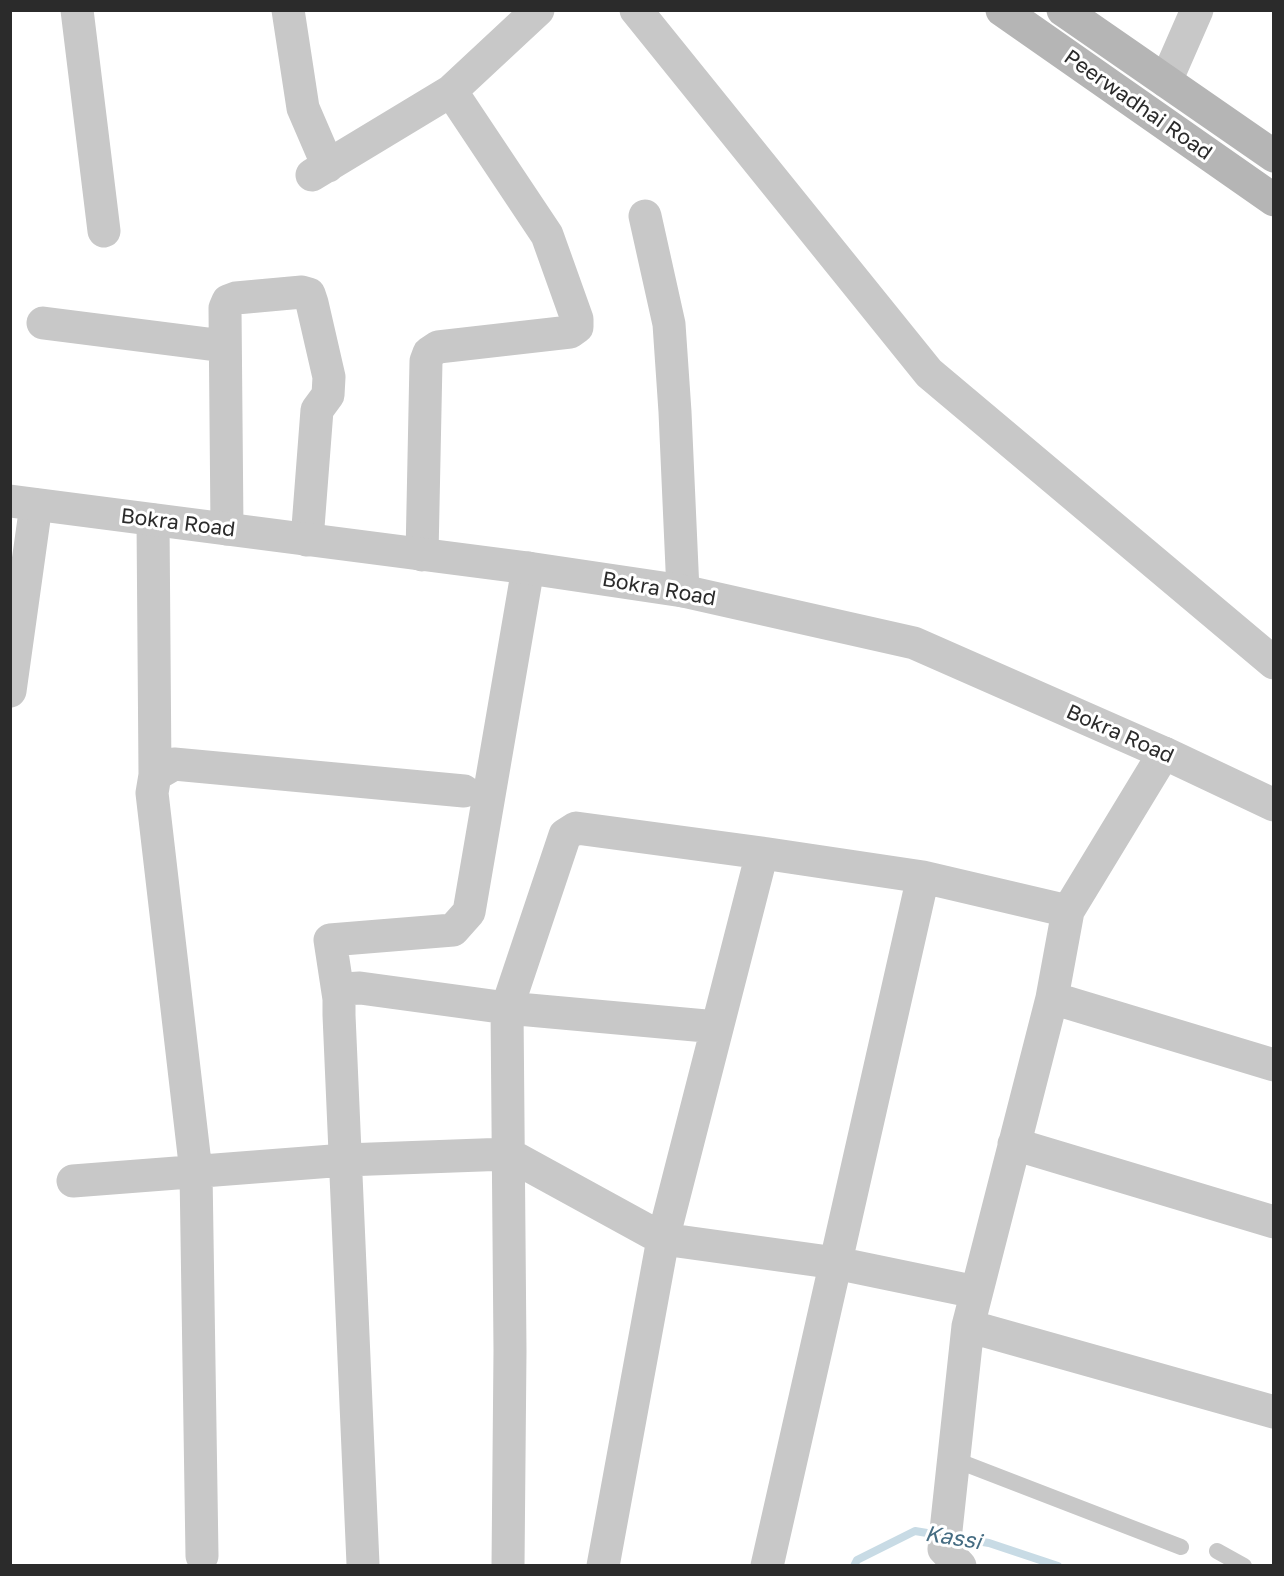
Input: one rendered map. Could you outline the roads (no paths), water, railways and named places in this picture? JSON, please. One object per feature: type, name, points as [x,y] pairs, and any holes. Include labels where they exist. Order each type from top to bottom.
[{"type":"main road","name":"Peerwadhai Road","points":[[1002,10],[1274,200]]},
{"type":"main road","points":[[1063,10],[1274,156]]},
{"type":"street","points":[[77,10],[104,231]]},
{"type":"street","points":[[288,10],[303,108],[320,171],[451,91],[538,10]]},
{"type":"street","points":[[636,10],[929,374],[1274,663]]},
{"type":"street","points":[[1166,81],[1197,10]]},
{"type":"street","points":[[422,555],[426,361],[429,353],[438,347],[570,332],[577,327],[577,319],[547,235],[451,91]]},
{"type":"street","points":[[645,216],[669,324],[683,591]]},
{"type":"street","points":[[227,529],[225,308],[228,301],[236,298],[302,292],[309,294],[329,377],[328,395],[317,410],[308,540]]},
{"type":"street","points":[[43,323],[224,346]]},
{"type":"street","points":[[10,691],[23,503]]},
{"type":"street","name":"Bokra Road","points":[[23,503],[528,568],[683,591],[914,643],[1164,753],[1274,805]]},
{"type":"street","points":[[153,520],[155,775],[152,793],[196,1172],[202,1556]]},
{"type":"street","points":[[363,1564],[339,999],[330,940],[453,930],[469,912],[528,568]]},
{"type":"street","points":[[960,1566],[944,1549],[968,1326],[1052,998],[1068,911],[1164,753]]},
{"type":"street","points":[[155,775],[174,764],[464,791]]},
{"type":"street","points":[[508,1566],[510,1340],[507,1008],[565,835],[576,828],[922,877],[1068,911]]},
{"type":"street","points":[[603,1566],[663,1239],[762,853]]},
{"type":"street","points":[[767,1566],[922,877]]},
{"type":"street","points":[[339,999],[344,988],[360,988],[507,1008],[717,1027]]},
{"type":"street","points":[[1052,998],[1274,1065]]},
{"type":"street","points":[[1014,1144],[1274,1222]]},
{"type":"street","points":[[73,1181],[345,1160],[508,1154],[663,1239],[836,1263],[976,1292]]},
{"type":"street","points":[[968,1326],[1274,1412]]},
{"type":"lane","points":[[953,1459],[1181,1547]]},
{"type":"lane","points":[[1217,1551],[1244,1566]]},
{"type":"waterway","name":"Kassi","points":[[854,1566],[857,1560],[915,1531],[939,1535]]},
{"type":"waterway","name":"Kassi","points":[[952,1537],[989,1543],[1058,1566]]}]
